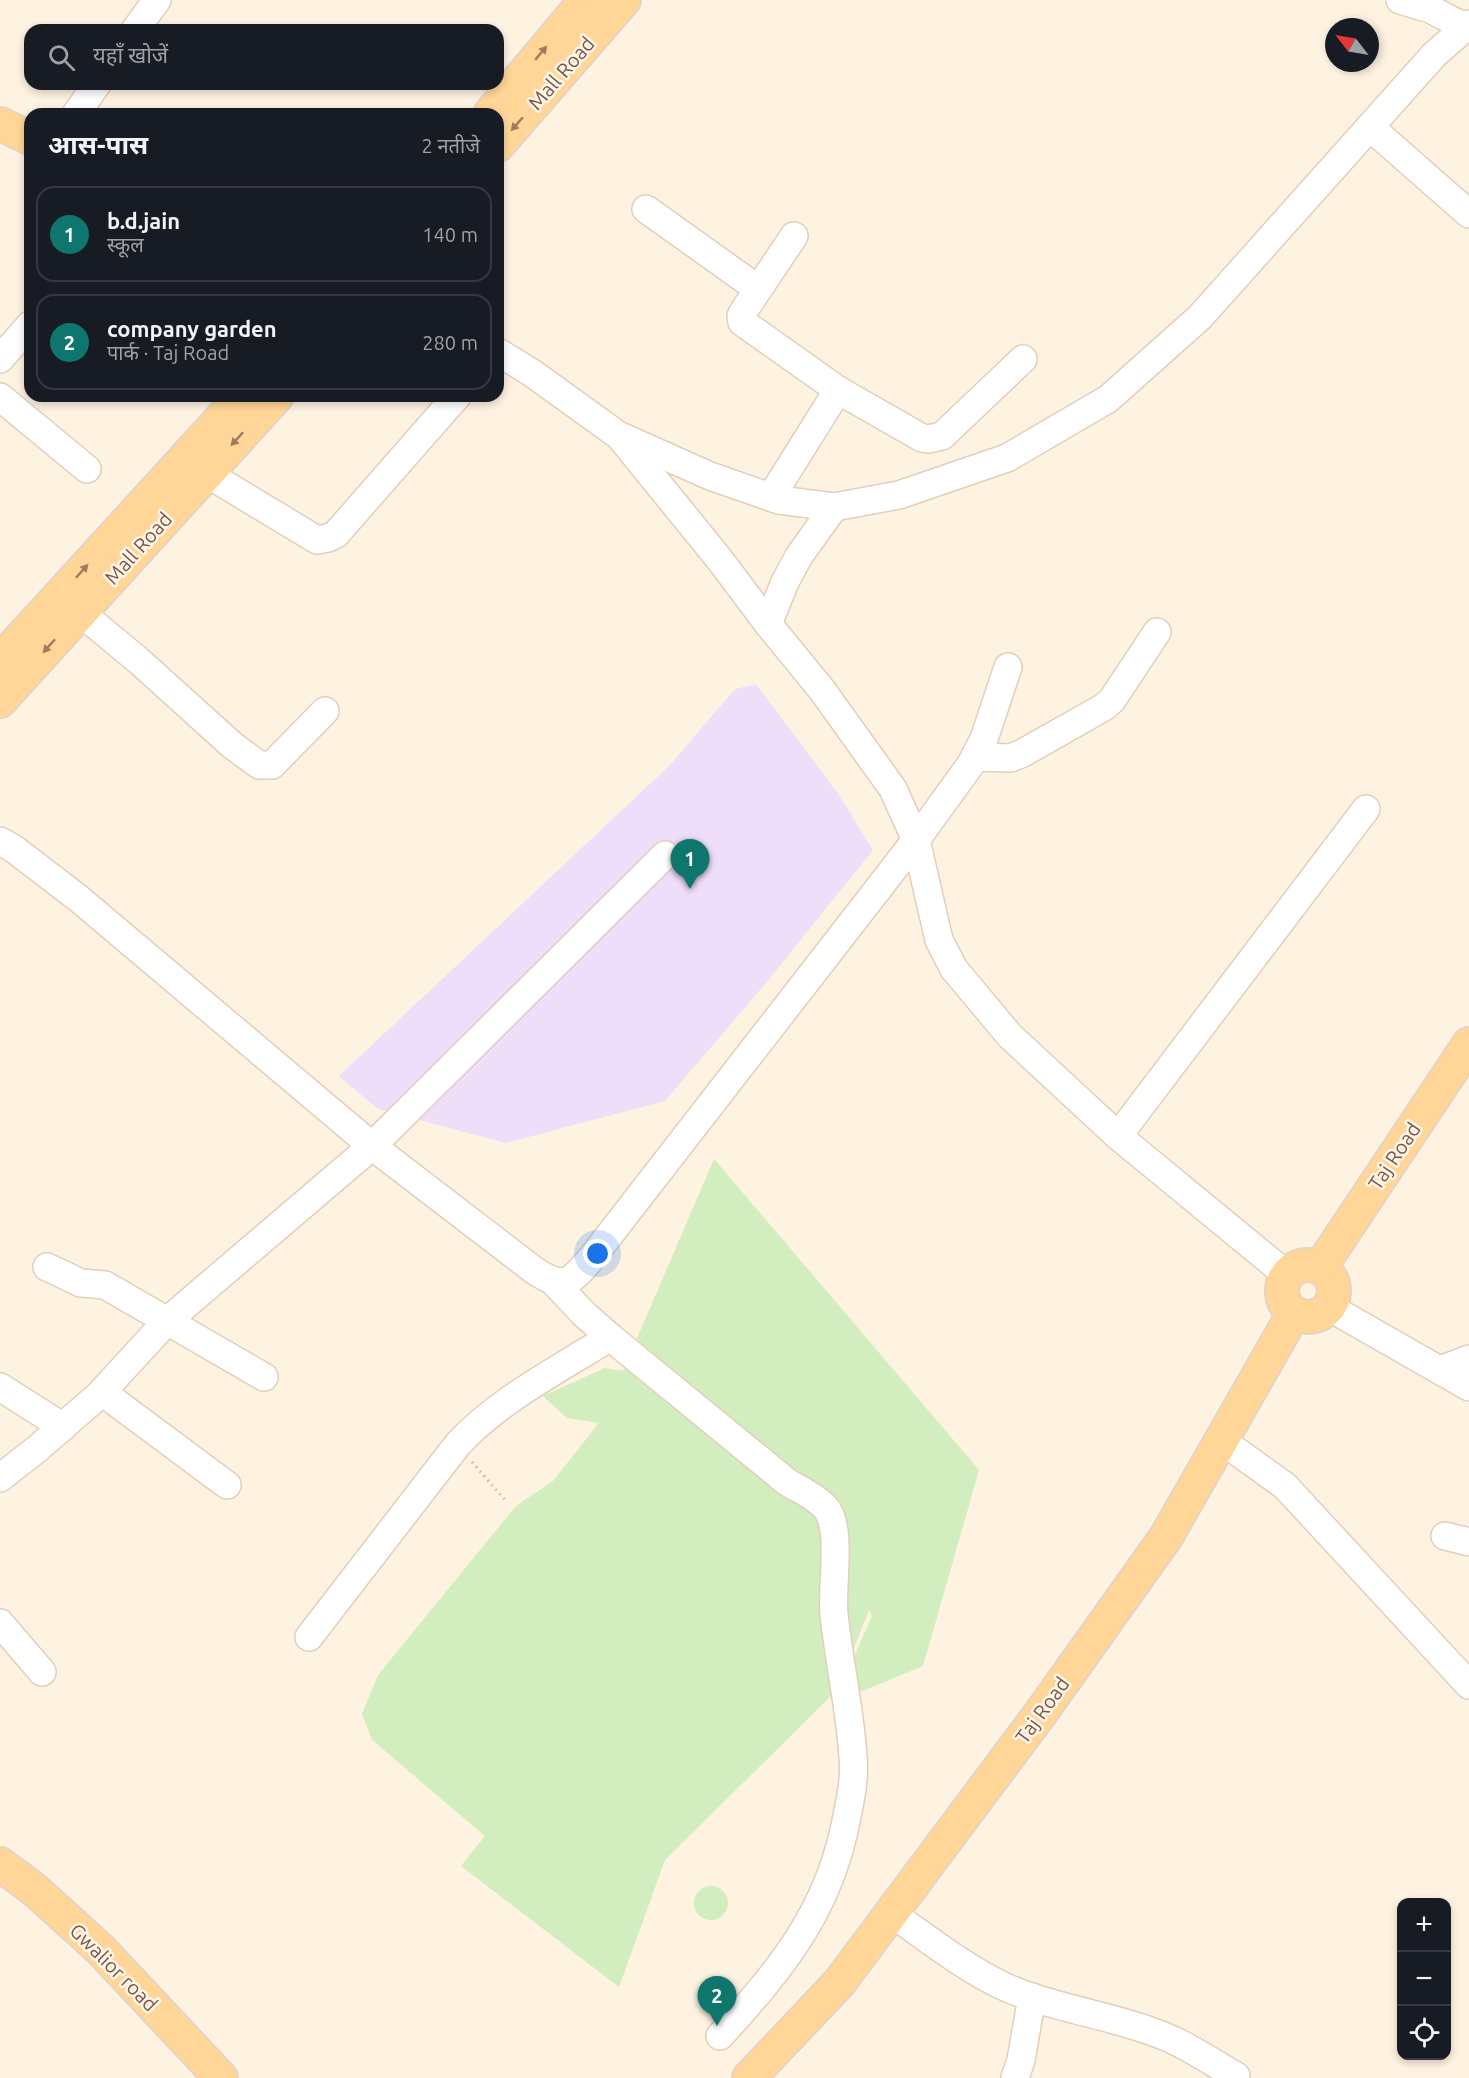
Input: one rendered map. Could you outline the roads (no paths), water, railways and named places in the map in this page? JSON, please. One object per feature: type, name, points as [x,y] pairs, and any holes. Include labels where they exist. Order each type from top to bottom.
[{"type":"main road","name":"Mall Road","points":[[495,108],[586,0]]},
{"type":"main road","name":"Mall Road","points":[[504,138],[624,0]]},
{"type":"main road","points":[[0,124],[24,135]]},
{"type":"main road","name":"Mall Road","points":[[0,661],[237,402]]},
{"type":"main road","name":"Mall Road","points":[[0,701],[272,402]]},
{"type":"main road","name":"Taj Road","points":[[1320,1268],[1469,1044]]},
{"type":"main road","points":[[1313,1266],[1326,1272],[1334,1285],[1329,1307],[1316,1316],[1308,1318],[1293,1313],[1283,1300],[1287,1275],[1299,1267],[1313,1266]]},
{"type":"main road","name":"Taj Road","points":[[749,2078],[839,1983],[1040,1714],[1166,1537],[1293,1313]]},
{"type":"main road","name":"Gwalior road","points":[[0,1864],[36,1891],[101,1950],[221,2078]]},
{"type":"street","points":[[139,24],[157,0]]},
{"type":"street","points":[[504,356],[618,435],[710,476],[780,500],[834,507],[899,495],[1007,458],[1108,399],[1200,316],[1434,55],[1467,25],[1430,9],[1400,0]]},
{"type":"street","points":[[80,108],[93,90]]},
{"type":"street","points":[[1370,127],[1469,214]]},
{"type":"street","points":[[646,209],[758,289]]},
{"type":"street","points":[[794,236],[741,316],[742,322],[838,390],[922,438],[942,436],[1023,359]]},
{"type":"street","points":[[0,359],[24,331]]},
{"type":"street","points":[[771,497],[838,390]]},
{"type":"street","points":[[0,397],[87,469]]},
{"type":"street","points":[[206,474],[322,541],[336,534],[452,402]]},
{"type":"street","points":[[618,435],[822,690],[893,789],[916,840],[939,940],[954,969],[1011,1036],[1118,1136],[1287,1275]]},
{"type":"street","points":[[768,624],[785,582],[834,507]]},
{"type":"street","points":[[80,612],[139,661],[232,745],[259,765],[272,765],[325,711]]},
{"type":"street","points":[[975,757],[1010,758],[1021,754],[1104,707],[1112,700],[1157,632]]},
{"type":"street","points":[[0,842],[14,849],[78,898],[372,1146],[535,1271],[552,1280],[563,1282],[571,1280],[590,1260],[916,840],[975,757],[984,739],[1008,667]]},
{"type":"street","points":[[1118,1136],[1366,809]]},
{"type":"street","points":[[0,1478],[102,1392],[167,1321],[372,1146],[665,855]]},
{"type":"street","points":[[47,1268],[81,1283],[105,1285],[264,1377]]},
{"type":"street","points":[[552,1280],[584,1314],[610,1337],[787,1482],[817,1500],[827,1509],[834,1526],[834,1611],[854,1758],[852,1790],[844,1833],[826,1889],[790,1953],[764,1988],[720,2036]]},
{"type":"street","points":[[1329,1307],[1469,1387]]},
{"type":"street","points":[[309,1637],[458,1444],[475,1426],[502,1404],[610,1337]]},
{"type":"street","points":[[1440,1371],[1469,1359]]},
{"type":"street","points":[[0,1387],[63,1427]]},
{"type":"street","points":[[102,1392],[227,1485]]},
{"type":"street","points":[[1221,1440],[1286,1486],[1469,1685]]},
{"type":"street","points":[[0,1623],[42,1672]]},
{"type":"street","points":[[891,1913],[1000,1985],[1032,1997],[1155,2032],[1236,2076]]},
{"type":"street","points":[[1015,2078],[1021,2060],[1032,1997]]},
{"type":"place","name":"b.d.jain","points":[[690,889]]},
{"type":"place","name":"company garden","points":[[717,2026]]}]
